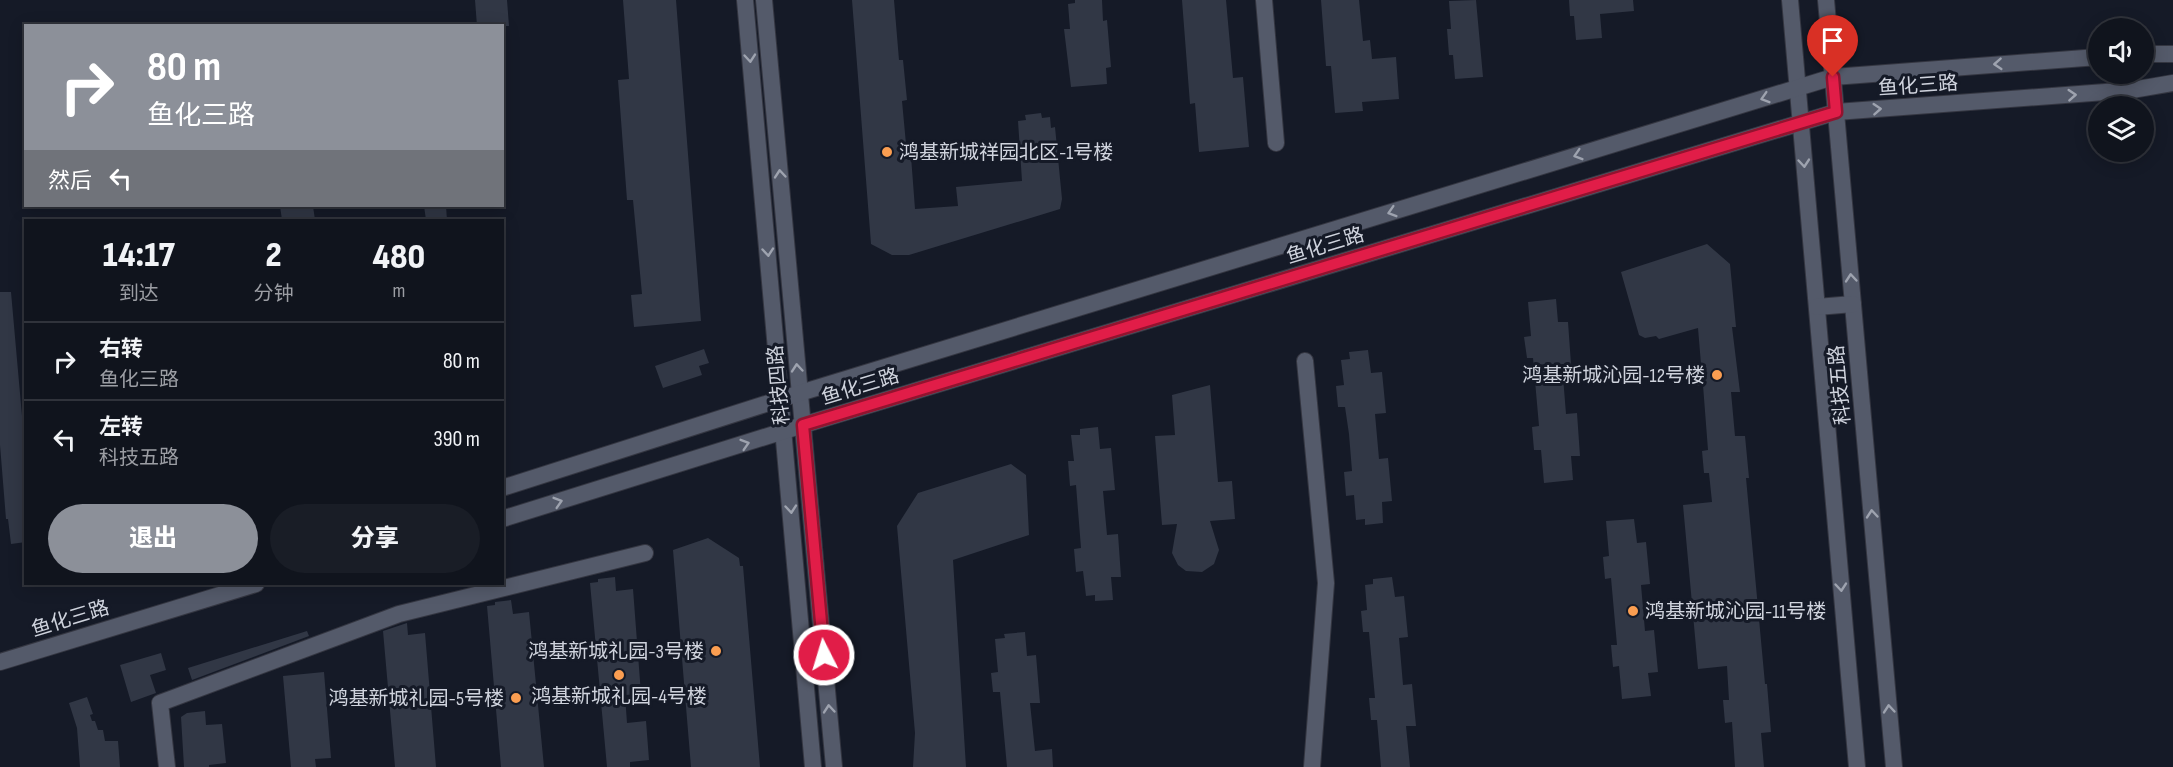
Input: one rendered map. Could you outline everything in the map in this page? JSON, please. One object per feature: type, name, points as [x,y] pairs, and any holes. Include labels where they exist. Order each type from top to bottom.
[{"type":"street","name":"科技四路","points":[[745,0],[813,767]]},
{"type":"street","name":"科技四路","points":[[764,0],[834,767]]},
{"type":"street","points":[[1264,0],[1276,143]]},
{"type":"street","name":"科技五路","points":[[1790,0],[1857,767]]},
{"type":"street","name":"科技五路","points":[[1826,0],[1894,767]]},
{"type":"street","points":[[2154,54],[2173,54]]},
{"type":"street","name":"鱼化三路","points":[[504,487],[800,393],[1833,77],[2088,58]]},
{"type":"street","name":"鱼化三路","points":[[504,518],[803,425],[1836,112],[2132,90],[2173,83]]},
{"type":"street","points":[[1817,307],[1853,304]]},
{"type":"street","points":[[1305,361],[1326,583],[1312,767]]},
{"type":"street","points":[[166,767],[160,703],[399,614],[645,553]]},
{"type":"street","name":"鱼化三路","points":[[0,662],[253,585]]},
{"type":"building","points":[[475,0],[507,0],[509,26],[477,24]]},
{"type":"building","points":[[623,0],[676,0],[701,321],[634,327],[631,295],[642,294],[633,200],[627,200],[618,80],[629,79]]},
{"type":"building","name":"鸿基新城祥园北区-1号楼","points":[[852,0],[894,0],[899,60],[903,60],[907,100],[902,101],[906,144],[910,143],[915,209],[958,206],[956,187],[1022,181],[1018,121],[1026,120],[1025,115],[1041,113],[1042,118],[1050,117],[1051,128],[1055,127],[1062,199],[1060,209],[909,255],[892,255],[871,244]]},
{"type":"building","points":[[1075,0],[1102,0],[1103,21],[1107,20],[1111,67],[1106,68],[1107,84],[1071,87],[1064,29],[1070,29],[1068,4],[1075,3]]},
{"type":"building","points":[[1182,0],[1226,0],[1233,78],[1243,77],[1249,147],[1199,152],[1195,103],[1190,104]]},
{"type":"building","points":[[1321,0],[1359,0],[1363,41],[1370,40],[1372,59],[1396,57],[1399,99],[1362,102],[1363,111],[1335,113],[1331,66],[1326,66]]},
{"type":"building","points":[[1476,0],[1483,77],[1455,79],[1453,55],[1449,55],[1447,29],[1451,29],[1449,1]]},
{"type":"building","points":[[1569,0],[1633,0],[1634,11],[1600,14],[1602,38],[1576,40],[1574,16],[1570,16]]},
{"type":"building","points":[[280,207],[313,207],[315,219],[282,219]]},
{"type":"building","points":[[424,207],[446,207],[447,219],[426,219]]},
{"type":"building","points":[[1707,244],[1730,264],[1736,327],[1732,327],[1740,392],[1731,392],[1735,436],[1745,436],[1749,478],[1746,478],[1771,732],[1761,733],[1764,767],[1735,767],[1732,722],[1725,723],[1723,700],[1729,700],[1727,666],[1698,669],[1683,505],[1712,502],[1709,473],[1704,473],[1702,451],[1708,450],[1703,385],[1696,386],[1695,365],[1701,364],[1698,328],[1659,339],[1656,336],[1645,338],[1639,335],[1621,272]]},
{"type":"building","points":[[0,292],[11,292],[24,438],[24,542],[11,544],[8,519],[6,519],[0,445]]},
{"type":"building","points":[[1556,299],[1558,322],[1568,322],[1571,364],[1562,364],[1566,414],[1577,413],[1580,456],[1571,456],[1573,480],[1544,483],[1541,450],[1534,450],[1532,427],[1539,426],[1533,358],[1527,358],[1524,337],[1531,336],[1528,302]]},
{"type":"building","points":[[704,349],[709,363],[699,366],[702,375],[663,388],[655,366]]},
{"type":"building","points":[[1368,350],[1371,373],[1382,372],[1386,413],[1375,414],[1379,459],[1388,458],[1392,501],[1382,502],[1383,523],[1365,525],[1365,519],[1356,520],[1354,495],[1346,496],[1344,472],[1352,471],[1349,434],[1345,407],[1338,407],[1336,386],[1344,385],[1341,360],[1350,359],[1349,352]]},
{"type":"building","points":[[1210,385],[1218,482],[1232,481],[1235,519],[1210,521],[1219,550],[1214,564],[1202,572],[1186,571],[1178,565],[1172,553],[1177,524],[1162,525],[1155,436],[1175,435],[1172,395]]},
{"type":"building","points":[[1098,427],[1100,449],[1111,448],[1115,490],[1103,491],[1107,535],[1118,534],[1121,577],[1111,577],[1113,600],[1095,601],[1095,595],[1086,596],[1083,571],[1076,572],[1074,549],[1081,548],[1076,485],[1070,486],[1068,461],[1074,461],[1071,435],[1080,435],[1080,429]]},
{"type":"building","points":[[1011,464],[1026,475],[1029,535],[953,560],[966,767],[913,767],[915,733],[897,526],[918,493]]},
{"type":"building","name":"鸿基新城沁园-11号楼","points":[[1634,519],[1637,543],[1646,542],[1650,584],[1641,585],[1645,631],[1654,630],[1658,672],[1648,673],[1651,696],[1622,699],[1619,666],[1613,667],[1611,645],[1617,645],[1611,578],[1605,579],[1603,557],[1609,556],[1606,521]]},
{"type":"building","name":"鸿基新城礼园-3号楼","points":[[708,538],[739,558],[740,566],[743,566],[760,767],[691,767],[673,550]]},
{"type":"building","name":"鸿基新城礼园-4号楼","points":[[615,577],[616,591],[633,589],[641,694],[625,695],[627,723],[646,721],[649,760],[630,762],[630,767],[607,767],[590,583],[598,582],[598,579]]},
{"type":"building","points":[[1392,577],[1395,597],[1404,596],[1408,637],[1399,638],[1403,685],[1412,684],[1416,726],[1406,726],[1410,767],[1381,767],[1377,720],[1371,720],[1369,698],[1375,698],[1369,632],[1363,632],[1361,611],[1367,610],[1365,585],[1373,584],[1373,579]]},
{"type":"building","name":"鸿基新城礼园-5号楼","points":[[511,600],[513,614],[529,612],[544,767],[501,767],[487,606],[495,605],[495,602]]},
{"type":"building","points":[[407,623],[408,635],[425,633],[436,767],[395,767],[383,631]]},
{"type":"building","points":[[307,631],[309,636],[192,680],[188,668]]},
{"type":"building","points":[[1025,632],[1027,656],[1036,655],[1040,703],[1030,703],[1035,751],[1052,749],[1053,767],[1007,767],[1000,692],[993,692],[991,673],[998,672],[995,639],[1005,638],[1004,634]]},
{"type":"building","points":[[161,653],[166,670],[150,675],[156,693],[131,702],[120,665]]},
{"type":"building","points":[[324,672],[331,758],[315,759],[316,767],[291,767],[283,676]]},
{"type":"building","points":[[87,697],[93,714],[90,715],[92,721],[95,721],[98,730],[103,730],[105,741],[118,741],[120,767],[80,767],[77,728],[69,703]]},
{"type":"building","points":[[205,711],[206,725],[222,724],[226,763],[209,765],[209,767],[184,767],[181,717],[187,713]]},
{"type":"place","name":"鸿基新城祥园北区-1号楼","points":[[887,152]]},
{"type":"place","name":"鸿基新城沁园-12号楼","points":[[1717,375]]},
{"type":"place","name":"鸿基新城沁园-11号楼","points":[[1633,611]]},
{"type":"place","name":"鸿基新城礼园-3号楼","points":[[716,651]]},
{"type":"place","name":"鸿基新城礼园-4号楼","points":[[619,675]]},
{"type":"place","name":"鸿基新城礼园-5号楼","points":[[516,698]]},
{"type":"route","points":[[824,655],[803,425],[1836,112],[1833,77]]}]
